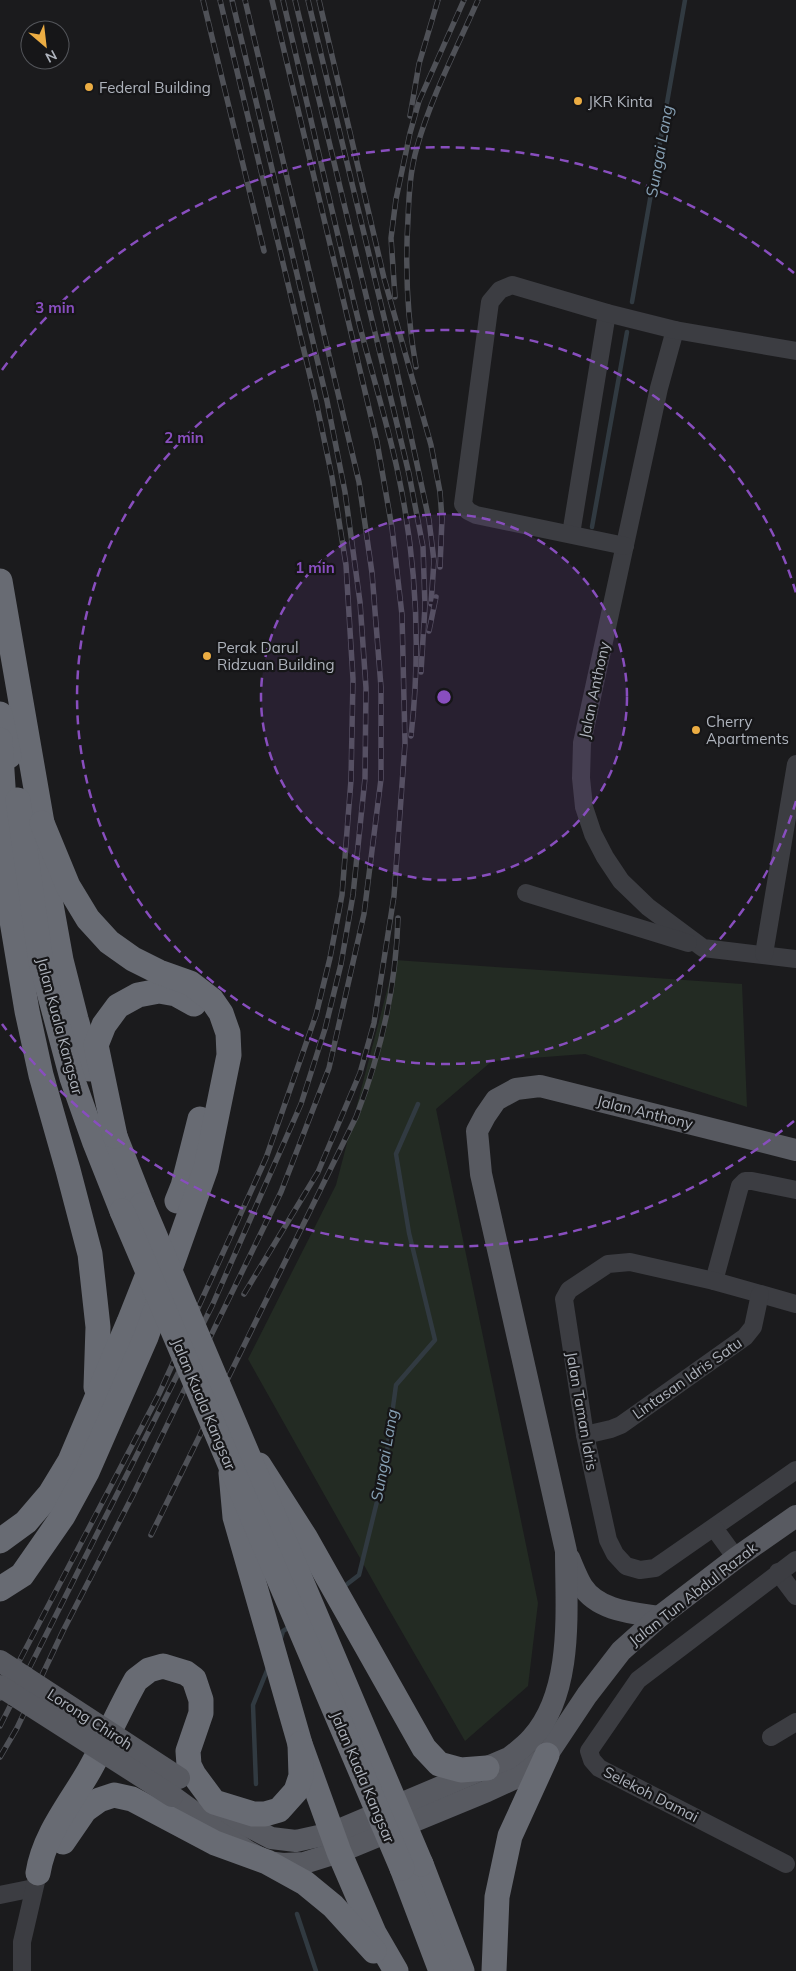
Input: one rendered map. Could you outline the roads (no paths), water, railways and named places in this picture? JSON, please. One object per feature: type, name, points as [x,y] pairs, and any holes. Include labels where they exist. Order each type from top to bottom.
[{"type":"highway","points":[[0,582],[32,822]]},
{"type":"highway","points":[[0,714],[32,822],[88,919],[109,942],[133,959],[159,972],[190,983],[212,1000],[221,1013],[228,1033],[229,1055],[206,1168],[146,1337],[87,1472],[63,1516],[22,1575],[0,1589]]},
{"type":"highway","points":[[0,740],[8,897],[27,1011],[41,1075],[90,1254],[98,1327],[96,1402]]},
{"type":"highway","name":"Jalan Kuala Kangsar","points":[[32,822],[50,899],[61,960],[76,1019],[90,1066],[115,1136],[132,1208],[230,1463],[402,1868],[441,1971]]},
{"type":"highway","name":"Jalan Kuala Kangsar","points":[[32,822],[41,962],[72,1078],[95,1143],[132,1208],[239,1433],[422,1864],[462,1971]]},
{"type":"highway","points":[[0,1542],[26,1522],[50,1494],[70,1461],[96,1402],[183,1186],[207,1092],[213,1044],[212,1030],[203,1013],[193,1002],[176,994],[159,992],[138,995],[118,1006],[104,1025],[96,1045],[115,1136]]},
{"type":"highway","points":[[239,1433],[305,1537],[424,1748],[439,1764],[461,1770],[487,1768]]},
{"type":"highway","points":[[230,1463],[235,1517],[300,1744],[335,1842],[374,1933],[396,1971]]},
{"type":"highway","points":[[36,1880],[40,1856],[66,1807],[89,1772],[136,1680],[149,1670],[163,1666],[178,1669],[194,1679],[201,1700],[201,1713],[188,1751],[190,1765],[194,1775],[214,1802],[253,1814],[265,1814],[278,1810],[287,1803],[296,1791],[300,1776],[300,1744]]},
{"type":"highway","points":[[494,1971],[497,1897],[510,1836],[546,1755]]},
{"type":"highway","points":[[36,1880],[85,1810],[100,1800],[114,1795],[132,1799],[215,1843],[267,1862],[305,1884],[333,1906],[392,1971]]},
{"type":"main road","name":"Jalan Anthony","points":[[566,1551],[481,1174],[477,1131],[484,1116],[496,1100],[516,1090],[540,1086],[796,1150]]},
{"type":"main road","name":"Jalan Tun Abdul Razak","points":[[175,1787],[247,1851],[267,1862],[283,1864],[304,1863],[335,1842],[488,1791],[522,1774],[546,1755],[622,1651],[659,1617],[736,1558],[796,1516]]},
{"type":"main road","points":[[566,1551],[583,1588],[604,1605],[623,1612],[659,1617]]},
{"type":"main road","points":[[335,1842],[509,1758],[533,1738],[550,1711],[562,1674],[566,1614],[566,1551]]},
{"type":"main road","name":"Lorong Chiroh","points":[[0,1661],[175,1787]]},
{"type":"main road","name":"Lorong Chiroh","points":[[0,1686],[175,1787]]},
{"type":"main road","name":"Jalan Tun Abdul Razak","points":[[175,1787],[214,1802],[248,1826],[271,1838],[335,1842]]},
{"type":"street","points":[[624,546],[476,515],[468,511],[462,504],[490,302],[500,290],[512,285],[607,313],[675,330],[796,351]]},
{"type":"street","points":[[570,534],[607,313]]},
{"type":"street","name":"Jalan Anthony","points":[[675,330],[659,388],[582,743],[581,778],[584,806],[593,834],[621,881],[648,907],[702,948]]},
{"type":"street","points":[[764,954],[792,814],[796,764]]},
{"type":"street","points":[[526,893],[702,948],[796,959]]},
{"type":"street","points":[[714,1281],[740,1186],[745,1181],[752,1180],[796,1190]]},
{"type":"street","name":"Jalan Taman Idris","points":[[796,1304],[714,1281],[630,1262],[608,1264],[569,1290],[564,1300],[585,1435],[608,1540],[615,1554],[626,1566],[640,1570],[655,1568],[796,1470]]},
{"type":"street","name":"Lintasan Idris Satu","points":[[585,1435],[620,1425],[745,1337],[753,1326],[760,1294]]},
{"type":"street","points":[[714,1528],[736,1558]]},
{"type":"street","name":"Selekoh Damai","points":[[786,1864],[599,1768],[592,1760],[590,1751],[638,1680],[796,1560]]},
{"type":"street","points":[[778,1572],[796,1596]]},
{"type":"street","points":[[771,1737],[796,1722]]},
{"type":"street","points":[[0,1895],[36,1880]]},
{"type":"street","points":[[22,1971],[22,1942],[36,1880]]},
{"type":"waterway","name":"Sungai Lang","points":[[632,302],[685,0]]},
{"type":"waterway","name":"Sungai Lang","points":[[592,527],[627,332]]},
{"type":"waterway","name":"Sungai Lang","points":[[342,1588],[359,1575],[384,1473],[396,1385],[435,1340],[409,1233],[396,1154],[418,1104]]},
{"type":"waterway","name":"Sungai Lang","points":[[280,1641],[283,1631],[291,1626]]},
{"type":"waterway","name":"Sungai Lang","points":[[256,1784],[253,1705],[268,1668]]},
{"type":"waterway","name":"Sungai Lang","points":[[297,1914],[316,1971]]},
{"type":"railway","points":[[203,0],[264,251]]},
{"type":"railway","points":[[0,1698],[159,1394],[266,1158],[316,1015],[330,958],[342,895],[351,780],[353,679],[346,565],[332,477],[316,401],[220,0]]},
{"type":"railway","points":[[0,1726],[212,1306],[301,1104],[325,1029],[341,964],[353,895],[365,778],[366,688],[360,602],[345,492],[327,401],[232,0]]},
{"type":"railway","points":[[0,1757],[17,1728],[63,1631],[133,1495],[281,1192],[329,1068],[364,914],[381,779],[381,687],[372,573],[359,482],[245,0]]},
{"type":"railway","points":[[244,1294],[318,1172],[360,1073],[374,1023],[394,896],[405,743],[402,615],[392,528],[377,442],[272,0]]},
{"type":"railway","points":[[283,0],[358,319],[394,454],[404,505],[413,571],[415,604],[416,670],[411,736]]},
{"type":"railway","points":[[295,0],[409,474],[423,547],[425,606],[421,672]]},
{"type":"railway","points":[[308,0],[396,367],[429,520],[434,561],[431,604]]},
{"type":"railway","points":[[319,0],[384,278],[431,445],[440,492],[442,519],[440,567]]},
{"type":"railway","points":[[410,116],[419,64],[438,0]]},
{"type":"railway","points":[[395,297],[391,238],[396,199],[410,133],[419,101],[464,0]]},
{"type":"railway","points":[[416,367],[409,311],[407,275],[409,201],[413,165],[429,110],[478,0]]},
{"type":"railway","points":[[429,631],[436,597]]},
{"type":"railway","points":[[151,1535],[356,1117],[373,1069],[386,1019],[397,944],[398,918]]},
{"type":"place","name":"Federal Building","points":[[89,87]]},
{"type":"place","name":"JKR Kinta","points":[[578,101]]},
{"type":"place","name":"Perak Darul Ridzuan Building","points":[[207,656]]},
{"type":"place","name":"Cherry Apartments","points":[[696,730]]}]
